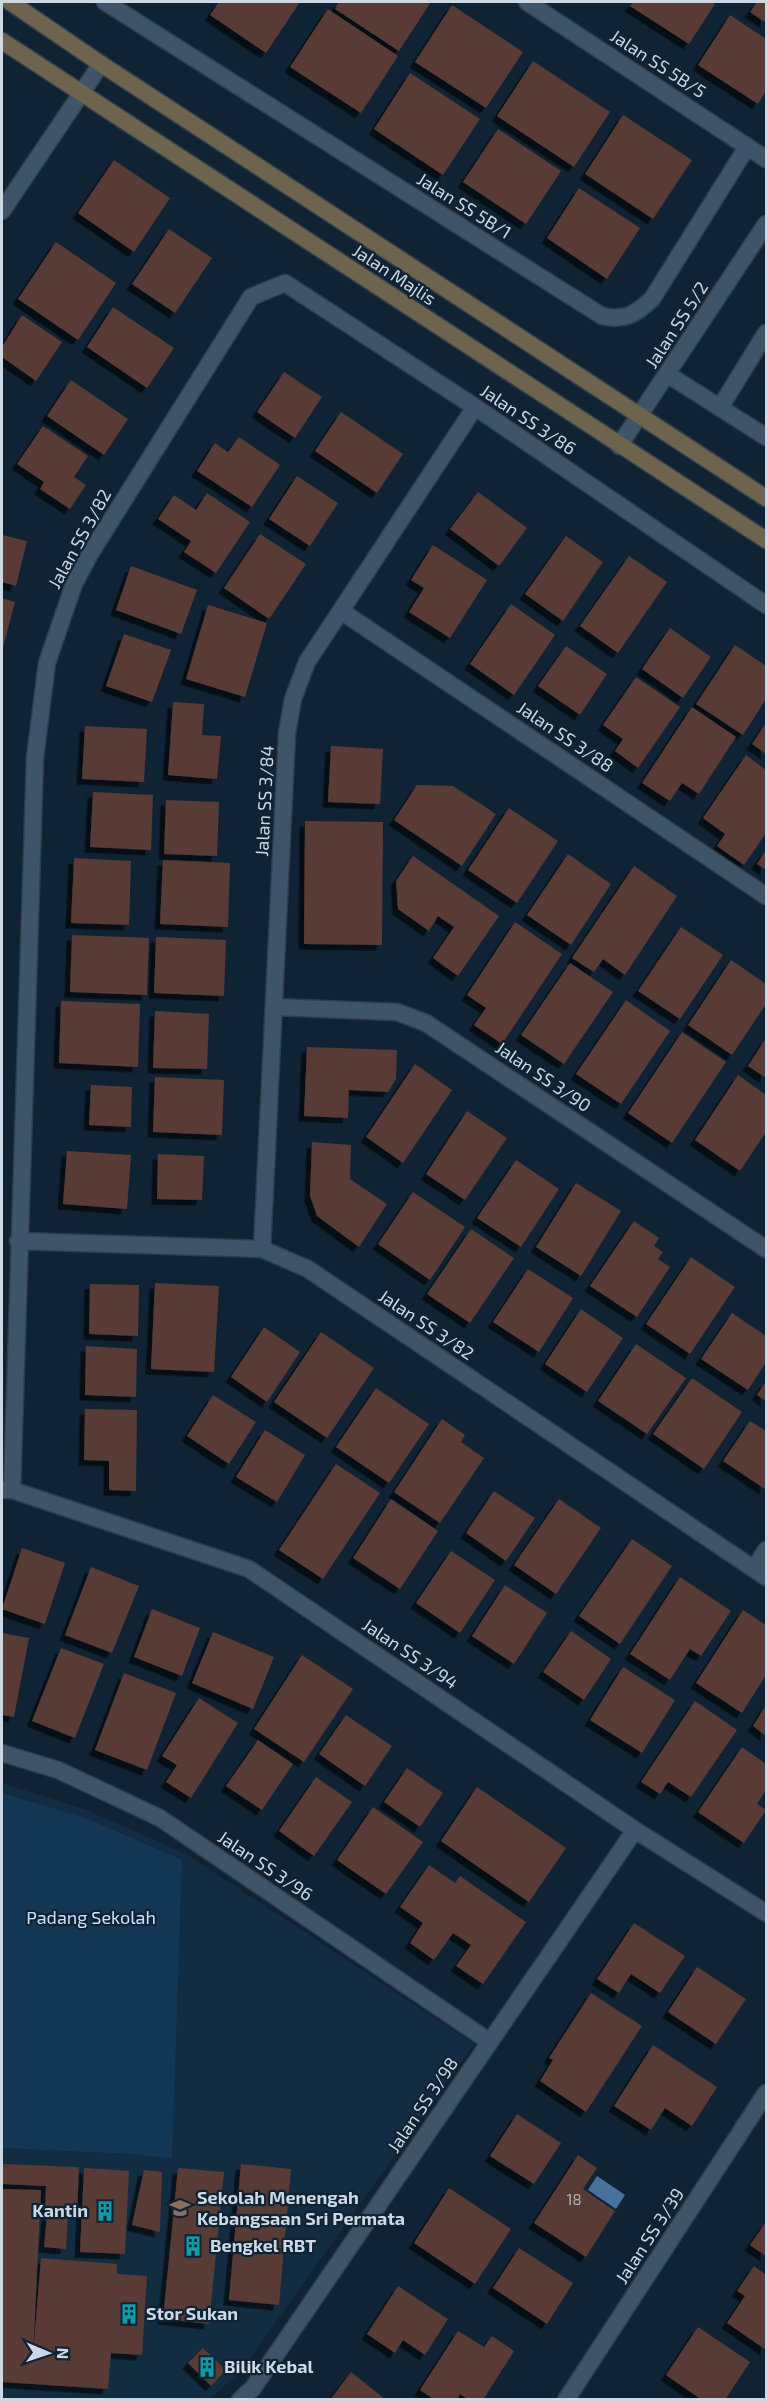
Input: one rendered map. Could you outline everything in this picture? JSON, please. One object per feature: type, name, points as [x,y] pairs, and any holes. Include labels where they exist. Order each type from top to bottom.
[{"type":"main road","name":"Jalan Majlis","points":[[10,2],[101,64],[766,498]]},
{"type":"main road","name":"Jalan Majlis","points":[[2,41],[766,540]]},
{"type":"street","name":"Jalan SS 5B/1","points":[[105,2],[602,316],[618,320],[636,314],[651,299],[747,147]]},
{"type":"street","name":"Jalan SS 5B/5","points":[[527,2],[766,159]]},
{"type":"street","points":[[2,211],[101,64]]},
{"type":"street","name":"Jalan SS 5/2","points":[[619,446],[766,224]]},
{"type":"street","name":"Jalan SS 3/86","points":[[263,291],[285,283],[475,407],[766,604]]},
{"type":"street","name":"Jalan SS 3/82","points":[[7,1490],[35,758],[47,663],[74,584],[90,554],[251,297],[263,291]]},
{"type":"street","points":[[721,406],[766,333]]},
{"type":"street","points":[[667,374],[721,406],[766,437]]},
{"type":"street","name":"Jalan SS 3/84","points":[[262,1249],[288,733],[293,699],[307,662],[475,407]]},
{"type":"street","name":"Jalan SS 3/88","points":[[341,611],[766,896]]},
{"type":"street","name":"Jalan SS 3/90","points":[[274,1007],[397,1012],[426,1023],[766,1249]]},
{"type":"street","name":"Jalan SS 3/82","points":[[18,1241],[262,1249],[308,1269],[760,1573]]},
{"type":"street","name":"Jalan SS 3/94","points":[[7,1490],[249,1569],[635,1830],[766,1913]]},
{"type":"street","points":[[760,1573],[766,1550]]},
{"type":"street","name":"Jalan SS 3/96","points":[[2,1753],[58,1770],[160,1818],[490,2042]]},
{"type":"street","name":"Jalan SS 3/98","points":[[240,2400],[253,2388],[635,1830]]},
{"type":"street","name":"Jalan SS 3/39","points":[[566,2400],[766,2093]]},
{"type":"shaded area","name":"Sekolah Menengah Kebangsaan Sri Permata","points":[[2,1783],[87,1810],[186,1854],[474,2044],[241,2371],[210,2399],[2,2399]]},
{"type":"shaded area","points":[[597,2176],[625,2195],[616,2209],[588,2190]]},
{"type":"green space","name":"Padang Sekolah","points":[[2,1793],[88,1819],[182,1860],[172,2159],[136,2154],[2,2148]]},
{"type":"building","points":[[219,2],[300,2],[266,53],[210,15]]},
{"type":"building","points":[[339,2],[431,2],[399,51],[335,9]]},
{"type":"building","points":[[633,2],[712,2],[715,4],[689,44],[630,6]]},
{"type":"building","points":[[757,2],[766,2],[766,23],[750,12]]},
{"type":"building","points":[[452,5],[523,52],[486,108],[415,62]]},
{"type":"building","points":[[328,9],[398,56],[361,113],[290,67]]},
{"type":"building","points":[[730,15],[766,39],[766,91],[758,104],[698,65]]},
{"type":"building","points":[[533,61],[610,112],[574,167],[497,116]]},
{"type":"building","points":[[410,73],[480,119],[443,175],[374,129]]},
{"type":"building","points":[[623,115],[692,160],[653,219],[585,174]]},
{"type":"building","points":[[498,129],[561,171],[526,224],[463,182]]},
{"type":"building","points":[[114,160],[170,198],[134,252],[78,213]]},
{"type":"building","points":[[579,188],[640,228],[607,279],[547,238]]},
{"type":"building","points":[[169,229],[212,258],[175,313],[132,284]]},
{"type":"building","points":[[56,242],[116,283],[78,340],[18,299]]},
{"type":"building","points":[[113,307],[174,348],[147,388],[87,347]]},
{"type":"building","points":[[22,315],[62,342],[36,381],[2,357],[2,347]]},
{"type":"building","points":[[284,372],[322,397],[295,438],[257,412]]},
{"type":"building","points":[[71,380],[128,419],[104,455],[47,416]]},
{"type":"building","points":[[341,412],[403,454],[377,493],[315,451]]},
{"type":"building","points":[[43,426],[88,456],[74,477],[86,485],[70,509],[40,489],[44,482],[17,464]]},
{"type":"building","points":[[239,437],[280,465],[252,507],[197,471],[215,443],[228,452]]},
{"type":"building","points":[[297,476],[338,503],[310,546],[269,519]]},
{"type":"building","points":[[478,492],[527,528],[499,566],[450,529]]},
{"type":"building","points":[[207,493],[250,522],[216,573],[184,552],[191,541],[158,519],[174,495],[196,510]]},
{"type":"building","points":[[260,534],[306,564],[269,619],[224,588]]},
{"type":"building","points":[[2,535],[27,541],[16,586],[2,582]]},
{"type":"building","points":[[566,536],[603,562],[563,621],[525,594]]},
{"type":"building","points":[[433,545],[487,580],[450,638],[409,612],[424,588],[411,580]]},
{"type":"building","points":[[629,556],[667,582],[618,653],[580,626]]},
{"type":"building","points":[[131,566],[197,590],[181,634],[116,610]]},
{"type":"building","points":[[2,598],[15,602],[2,651]]},
{"type":"building","points":[[511,604],[555,635],[514,695],[470,664]]},
{"type":"building","points":[[208,605],[267,623],[245,697],[186,679]]},
{"type":"building","points":[[670,628],[711,657],[683,698],[642,669]]},
{"type":"building","points":[[124,634],[171,650],[152,702],[106,686]]},
{"type":"building","points":[[735,645],[766,666],[766,699],[743,735],[696,704]]},
{"type":"building","points":[[566,646],[607,674],[580,715],[538,686]]},
{"type":"building","points":[[636,677],[680,707],[638,768],[615,751],[623,739],[603,725]]},
{"type":"building","points":[[173,702],[204,704],[202,735],[221,736],[217,779],[168,775]]},
{"type":"building","points":[[692,707],[736,737],[699,794],[682,783],[670,801],[642,783]]},
{"type":"building","points":[[766,723],[766,754],[752,744]]},
{"type":"building","points":[[85,726],[147,729],[144,782],[82,779]]},
{"type":"building","points":[[331,746],[383,749],[380,804],[328,802]]},
{"type":"building","points":[[746,755],[766,770],[766,833],[744,865],[717,846],[725,834],[703,818]]},
{"type":"building","points":[[417,785],[453,786],[496,814],[462,866],[394,820]]},
{"type":"building","points":[[93,792],[153,795],[151,850],[90,847]]},
{"type":"building","points":[[166,800],[219,802],[217,856],[164,854]]},
{"type":"building","points":[[509,808],[558,841],[517,903],[468,870]]},
{"type":"building","points":[[305,821],[383,822],[382,945],[304,944]]},
{"type":"building","points":[[766,850],[766,870],[757,864]]},
{"type":"building","points":[[568,854],[611,884],[571,945],[527,915]]},
{"type":"building","points":[[413,856],[499,916],[458,976],[433,958],[454,927],[438,916],[429,931],[398,909],[396,881]]},
{"type":"building","points":[[74,858],[131,861],[129,925],[71,923]]},
{"type":"building","points":[[163,860],[230,863],[228,927],[160,924]]},
{"type":"building","points":[[634,866],[677,896],[625,975],[603,959],[594,972],[572,958]]},
{"type":"building","points":[[515,922],[562,954],[502,1044],[474,1025],[486,1008],[467,995]]},
{"type":"building","points":[[681,927],[723,955],[680,1019],[638,991]]},
{"type":"building","points":[[72,935],[149,938],[147,995],[70,992]]},
{"type":"building","points":[[156,937],[226,940],[224,996],[154,993]]},
{"type":"building","points":[[731,960],[766,984],[766,1004],[732,1055],[688,1025]]},
{"type":"building","points":[[570,963],[613,992],[564,1064],[521,1035]]},
{"type":"building","points":[[626,1000],[670,1031],[621,1104],[576,1074]]},
{"type":"building","points":[[61,1001],[140,1004],[138,1067],[59,1063]]},
{"type":"building","points":[[155,1011],[209,1014],[207,1069],[153,1068]]},
{"type":"building","points":[[682,1032],[726,1062],[672,1143],[628,1113]]},
{"type":"building","points":[[766,1038],[766,1078],[748,1066]]},
{"type":"building","points":[[307,1047],[397,1050],[396,1079],[388,1092],[349,1090],[348,1118],[304,1116]]},
{"type":"building","points":[[415,1064],[452,1090],[403,1163],[366,1137]]},
{"type":"building","points":[[738,1075],[766,1095],[766,1132],[740,1171],[695,1140]]},
{"type":"building","points":[[155,1077],[224,1080],[222,1135],[153,1132]]},
{"type":"building","points":[[91,1085],[132,1087],[131,1127],[89,1125]]},
{"type":"building","points":[[467,1111],[507,1138],[465,1200],[426,1174]]},
{"type":"building","points":[[312,1142],[351,1145],[350,1179],[387,1204],[359,1247],[317,1216],[310,1196]]},
{"type":"building","points":[[67,1151],[131,1155],[127,1209],[63,1204]]},
{"type":"building","points":[[158,1154],[204,1156],[202,1200],[157,1199]]},
{"type":"building","points":[[516,1160],[559,1189],[521,1247],[477,1218]]},
{"type":"building","points":[[576,1183],[621,1211],[581,1276],[536,1247]]},
{"type":"building","points":[[413,1192],[465,1227],[430,1280],[378,1244]]},
{"type":"building","points":[[634,1221],[659,1238],[654,1246],[663,1252],[658,1259],[670,1267],[637,1317],[590,1286]]},
{"type":"building","points":[[471,1229],[514,1258],[470,1323],[427,1294]]},
{"type":"building","points":[[691,1257],[735,1287],[690,1354],[646,1324]]},
{"type":"building","points":[[528,1269],[573,1298],[539,1352],[493,1322]]},
{"type":"building","points":[[155,1283],[219,1286],[214,1372],[151,1369]]},
{"type":"building","points":[[90,1284],[139,1285],[138,1336],[89,1334]]},
{"type":"building","points":[[581,1309],[623,1338],[587,1392],[545,1364]]},
{"type":"building","points":[[732,1313],[766,1336],[766,1362],[748,1390],[701,1359]]},
{"type":"building","points":[[264,1327],[300,1352],[267,1402],[231,1377]]},
{"type":"building","points":[[321,1332],[374,1368],[327,1438],[274,1402]]},
{"type":"building","points":[[636,1344],[686,1378],[647,1434],[598,1401]]},
{"type":"building","points":[[86,1346],[137,1349],[136,1397],[85,1395]]},
{"type":"building","points":[[692,1378],[742,1412],[704,1469],[653,1434]]},
{"type":"building","points":[[766,1381],[766,1401],[757,1395]]},
{"type":"building","points":[[376,1388],[429,1424],[389,1483],[336,1447]]},
{"type":"building","points":[[213,1395],[256,1422],[229,1464],[187,1436]]},
{"type":"building","points":[[85,1409],[137,1410],[136,1491],[109,1490],[109,1461],[84,1460]]},
{"type":"building","points":[[442,1419],[465,1435],[461,1442],[484,1458],[440,1523],[394,1492]]},
{"type":"building","points":[[750,1421],[766,1431],[765,1489],[723,1461]]},
{"type":"building","points":[[265,1430],[305,1455],[277,1502],[236,1477]]},
{"type":"building","points":[[336,1464],[380,1493],[323,1579],[279,1550]]},
{"type":"building","points":[[494,1491],[535,1518],[506,1561],[466,1533]]},
{"type":"building","points":[[391,1499],[438,1531],[400,1589],[353,1558]]},
{"type":"building","points":[[559,1499],[601,1528],[556,1594],[514,1565]]},
{"type":"building","points":[[632,1539],[672,1566],[620,1644],[579,1616]]},
{"type":"building","points":[[22,1548],[65,1563],[45,1624],[2,1609]]},
{"type":"building","points":[[451,1551],[495,1580],[460,1633],[416,1603]]},
{"type":"building","points":[[91,1567],[139,1586],[112,1653],[65,1635]]},
{"type":"building","points":[[680,1577],[731,1611],[701,1656],[690,1649],[670,1680],[630,1654]]},
{"type":"building","points":[[505,1585],[547,1613],[514,1664],[472,1636]]},
{"type":"building","points":[[152,1609],[200,1628],[182,1676],[134,1657]]},
{"type":"building","points":[[743,1610],[766,1625],[766,1675],[742,1713],[696,1683]]},
{"type":"building","points":[[571,1631],[611,1659],[584,1700],[543,1672]]},
{"type":"building","points":[[213,1632],[274,1657],[253,1709],[192,1683]]},
{"type":"building","points":[[2,1633],[29,1638],[14,1717],[2,1715]]},
{"type":"building","points":[[61,1648],[104,1664],[75,1738],[32,1721]]},
{"type":"building","points":[[302,1655],[353,1689],[304,1762],[254,1729]]},
{"type":"building","points":[[623,1667],[675,1700],[642,1753],[590,1720]]},
{"type":"building","points":[[124,1673],[176,1693],[147,1770],[95,1750]]},
{"type":"building","points":[[199,1698],[238,1723],[191,1798],[166,1782],[177,1765],[162,1756]]},
{"type":"building","points":[[695,1701],[737,1730],[691,1797],[668,1782],[660,1794],[641,1782]]},
{"type":"building","points":[[766,1705],[766,1736],[753,1726]]},
{"type":"building","points":[[346,1715],[392,1746],[365,1786],[319,1754]]},
{"type":"building","points":[[258,1740],[293,1764],[262,1810],[226,1786]]},
{"type":"building","points":[[742,1747],[766,1764],[766,1790],[757,1804],[766,1810],[744,1843],[698,1812]]},
{"type":"building","points":[[407,1768],[443,1793],[420,1827],[384,1802]]},
{"type":"building","points":[[316,1777],[352,1802],[314,1856],[279,1831]]},
{"type":"building","points":[[477,1787],[566,1848],[529,1902],[441,1841]]},
{"type":"building","points":[[373,1807],[423,1842],[386,1894],[337,1860]]},
{"type":"building","points":[[429,1865],[455,1883],[460,1876],[526,1922],[483,1984],[456,1966],[471,1945],[453,1933],[434,1960],[410,1943],[423,1923],[400,1907]]},
{"type":"building","points":[[634,1923],[685,1956],[660,1993],[631,1974],[619,1993],[597,1979]]},
{"type":"building","points":[[697,1967],[746,1999],[716,2044],[668,2012]]},
{"type":"building","points":[[591,1993],[642,2026],[586,2112],[540,2081],[553,2060],[549,2058]]},
{"type":"building","points":[[653,2045],[717,2087],[692,2126],[665,2108],[651,2130],[614,2106]]},
{"type":"building","points":[[517,2114],[561,2143],[534,2184],[490,2156]]},
{"type":"building","points":[[578,2155],[597,2168],[583,2189],[615,2211],[586,2257],[534,2223]]},
{"type":"building","points":[[3,2164],[79,2167],[77,2213],[45,2212],[46,2186],[2,2184]]},
{"type":"building","points":[[241,2164],[291,2169],[279,2305],[229,2300]]},
{"type":"building","name":"Kantin","points":[[84,2168],[129,2171],[125,2254],[80,2252]]},
{"type":"building","name":"Bengkel RBT","points":[[178,2168],[224,2172],[209,2324],[163,2319]]},
{"type":"building","points":[[144,2170],[162,2172],[160,2232],[132,2225]]},
{"type":"building","points":[[449,2188],[511,2229],[475,2284],[414,2243]]},
{"type":"building","points":[[3,2189],[41,2190],[33,2356],[41,2258],[117,2264],[117,2274],[147,2276],[142,2355],[111,2353],[108,2389],[2,2382]]},
{"type":"building","points":[[47,2215],[68,2217],[66,2249],[44,2247]]},
{"type":"building","points":[[766,2222],[766,2256],[750,2245]]},
{"type":"building","points":[[519,2248],[573,2283],[547,2324],[493,2288]]},
{"type":"building","points":[[754,2266],[766,2275],[766,2350],[727,2323],[745,2296],[737,2291]]},
{"type":"building","points":[[398,2286],[448,2319],[425,2355],[403,2340],[395,2353],[367,2334]]},
{"type":"building","points":[[698,2327],[750,2362],[725,2400],[702,2400],[666,2375]]},
{"type":"building","points":[[458,2331],[484,2347],[492,2336],[514,2351],[483,2400],[469,2400],[460,2394],[457,2400],[435,2400],[420,2390]]},
{"type":"building","name":"Bilik Kebal","points":[[203,2348],[226,2370],[211,2386],[188,2363]]},
{"type":"building","points":[[351,2372],[386,2400],[330,2400]]},
{"type":"place","name":"Sekolah Menengah Kebangsaan Sri Permata","points":[[180,2208]]},
{"type":"place","name":"Kantin","points":[[105,2211]]},
{"type":"place","name":"Bengkel RBT","points":[[193,2246]]},
{"type":"place","name":"Stor Sukan","points":[[129,2314]]},
{"type":"place","name":"Bilik Kebal","points":[[207,2367]]}]
